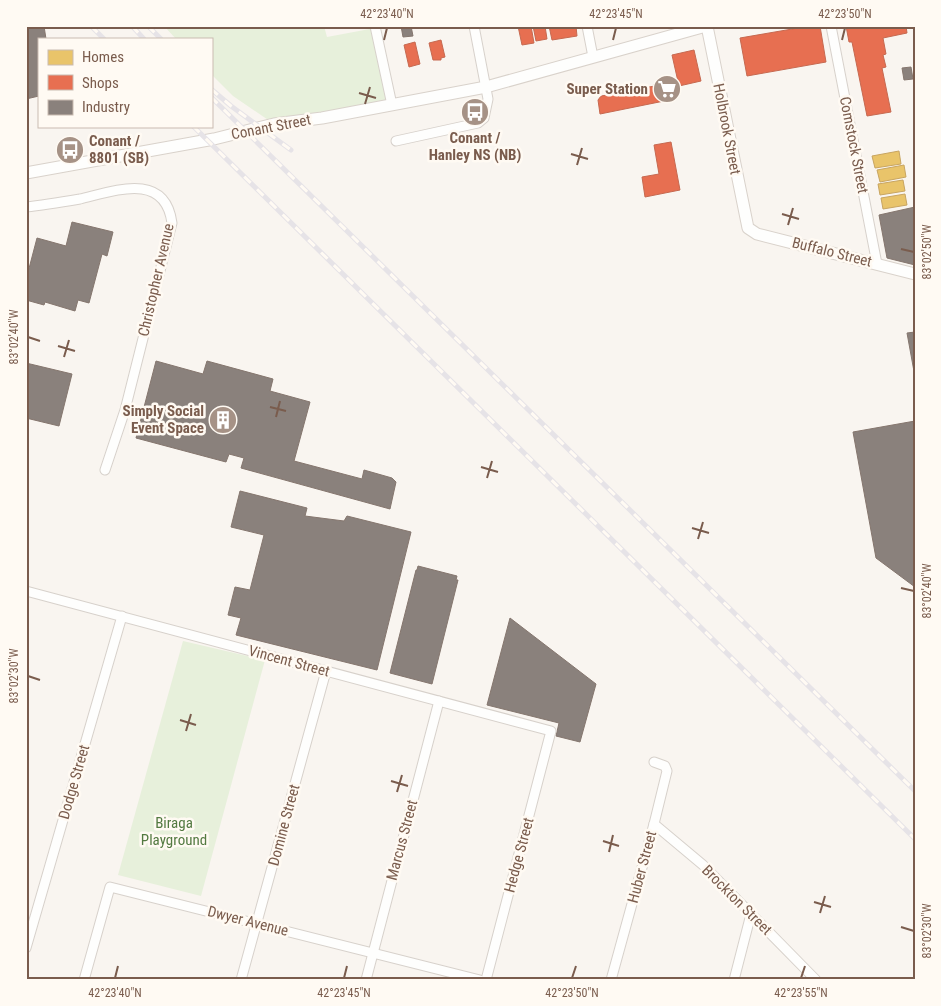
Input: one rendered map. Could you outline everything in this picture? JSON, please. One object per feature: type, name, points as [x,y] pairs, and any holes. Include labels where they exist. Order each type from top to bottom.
[{"type":"main road","name":"Conant Street","points":[[26,173],[214,138],[274,124],[322,118],[486,86],[706,26]]},
{"type":"main road","name":"Holbrook Street","points":[[706,26],[747,226],[750,230]]},
{"type":"main road","name":"Buffalo Street","points":[[750,230],[758,234],[915,274]]},
{"type":"street","points":[[375,26],[392,105]]},
{"type":"street","points":[[396,141],[478,122],[484,118],[488,104],[474,26]]},
{"type":"street","points":[[587,26],[593,58]]},
{"type":"street","name":"Comstock Street","points":[[831,26],[877,264]]},
{"type":"street","name":"Christopher Avenue","points":[[26,207],[73,200],[136,187],[154,192],[164,200],[170,210],[172,223],[125,410],[105,470]]},
{"type":"street","name":"Vincent Street","points":[[26,591],[551,731]]},
{"type":"street","name":"Dodge Street","points":[[26,948],[122,616]]},
{"type":"street","name":"Domine Street","points":[[241,980],[326,671]]},
{"type":"street","name":"Marcus Street","points":[[366,980],[439,701]]},
{"type":"street","name":"Hedge Street","points":[[486,980],[551,731]]},
{"type":"street","name":"Huber Street","points":[[611,980],[667,771],[665,766],[654,762]]},
{"type":"street","name":"Brockton Street","points":[[654,824],[703,865],[816,980]]},
{"type":"street","name":"Dwyer Avenue","points":[[84,980],[110,887],[480,980]]},
{"type":"street","points":[[734,980],[751,914]]},
{"type":"green space","points":[[164,26],[324,26],[327,37],[375,28],[392,105],[274,124],[233,96],[212,75],[212,38],[175,38]]},
{"type":"green space","name":"Biraga Playground","points":[[183,641],[265,660],[201,896],[118,875]]},
{"type":"building: Homes","points":[[899,151],[901,164],[875,168],[872,156]]},
{"type":"building: Homes","points":[[904,165],[906,177],[880,182],[877,170]]},
{"type":"building: Homes","points":[[903,180],[905,191],[880,195],[878,184]]},
{"type":"building: Homes","points":[[905,194],[907,205],[883,209],[881,198]]},
{"type":"building: Shops","points":[[518,26],[531,26],[534,43],[522,45]]},
{"type":"building: Shops","points":[[533,26],[545,26],[547,39],[536,41]]},
{"type":"building: Shops","points":[[549,26],[576,26],[577,36],[552,40]]},
{"type":"building: Shops","points":[[798,26],[820,26],[826,62],[747,76],[740,38],[798,28]]},
{"type":"building: Shops","points":[[846,26],[906,26],[907,33],[883,38],[886,54],[883,55],[886,67],[882,68],[891,112],[867,116],[852,42],[849,42]]},
{"type":"building: Shops","points":[[441,40],[445,57],[441,58],[441,60],[433,60],[429,43]]},
{"type":"building: Shops","points":[[415,42],[420,64],[409,67],[404,45]]},
{"type":"building: Shops","points":[[694,50],[701,81],[679,86],[672,55]]},
{"type":"building: Shops","points":[[667,83],[672,86],[674,99],[600,114],[598,100],[601,96],[607,95],[606,93],[630,90],[629,88],[636,87],[637,89],[655,86],[654,84]]},
{"type":"building: Shops","points":[[671,142],[680,190],[645,197],[642,177],[659,174],[654,145]]},
{"type":"building: Industry","points":[[26,26],[44,26],[46,38],[38,38],[38,96],[26,99]]},
{"type":"building: Industry","points":[[401,26],[411,26],[413,36],[403,37]]},
{"type":"building: Industry","points":[[911,67],[913,79],[904,80],[902,68]]},
{"type":"building: Industry","points":[[915,207],[915,265],[887,258],[879,215]]},
{"type":"building: Industry","points":[[72,222],[113,232],[107,256],[102,254],[89,303],[78,300],[75,311],[45,302],[44,305],[26,300],[26,280],[37,238],[66,246]]},
{"type":"building: Industry","points":[[915,332],[915,377],[907,333]]},
{"type":"building: Industry","name":"Simply Social Event Space","points":[[156,361],[203,374],[207,361],[273,379],[270,391],[310,402],[294,461],[362,479],[364,470],[392,478],[396,482],[390,509],[241,468],[244,458],[229,454],[226,462],[136,438]]},
{"type":"building: Industry","points":[[26,363],[72,374],[59,426],[26,418]]},
{"type":"building: Industry","points":[[915,421],[915,587],[876,558],[853,432]]},
{"type":"building: Industry","points":[[240,491],[307,508],[305,516],[344,521],[347,516],[411,532],[377,670],[236,635],[241,618],[228,615],[235,587],[250,590],[264,535],[231,527]]},
{"type":"building: Industry","points":[[418,566],[457,576],[456,580],[458,580],[432,684],[390,673]]},
{"type":"building: Industry","points":[[510,618],[596,684],[580,742],[556,736],[559,723],[487,705]]},
{"type":"railway","points":[[91,26],[103,38]]},
{"type":"railway","points":[[132,26],[143,38]]},
{"type":"railway","points":[[148,26],[160,38]]},
{"type":"railway","points":[[212,90],[291,150]]},
{"type":"railway","points":[[212,98],[915,791]]},
{"type":"railway","points":[[195,128],[915,839]]},
{"type":"place","name":"Super Station","points":[[667,89]]},
{"type":"place","name":"Conant / Hanley NS (NB)","points":[[475,112]]},
{"type":"place","name":"Conant / 8801 (SB)","points":[[70,150]]},
{"type":"place","name":"Simply Social Event Space","points":[[223,420]]}]
